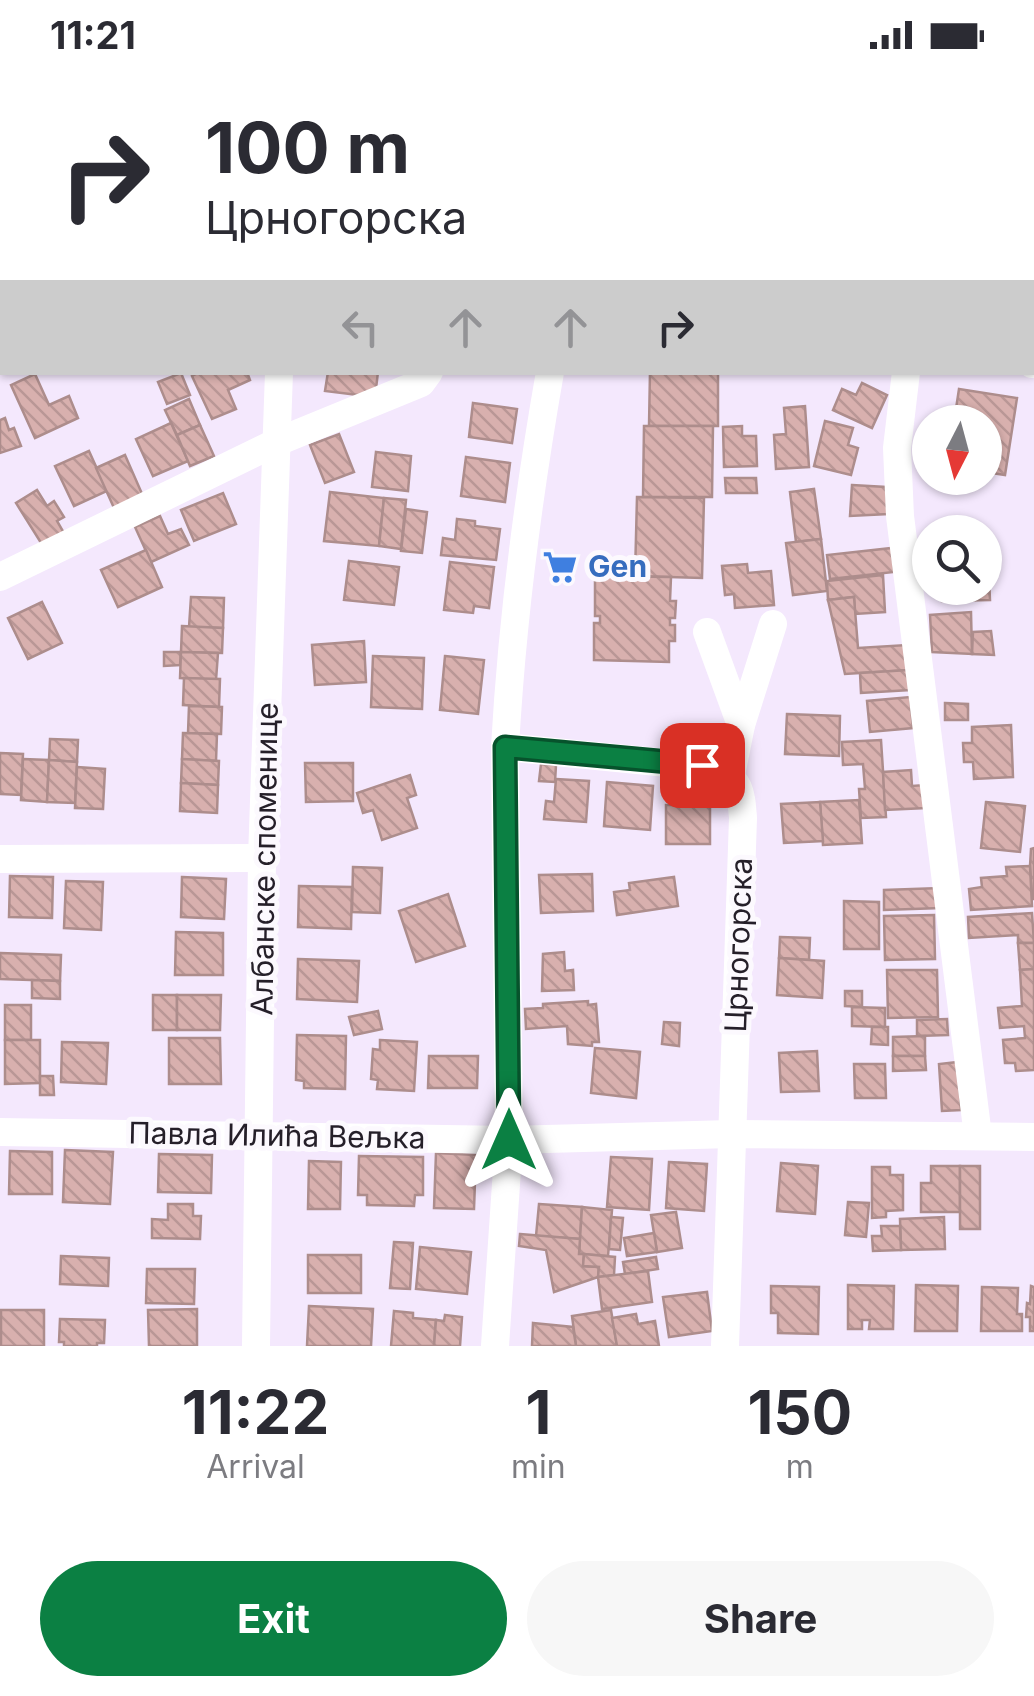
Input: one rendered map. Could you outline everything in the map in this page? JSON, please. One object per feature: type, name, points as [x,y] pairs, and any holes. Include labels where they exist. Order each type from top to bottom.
[{"type":"street","name":"Албанске споменице","points":[[256,1346],[262,858],[279,375]]},
{"type":"street","points":[[495,1346],[509,1140],[505,747],[525,525],[550,375]]},
{"type":"street","points":[[906,375],[897,448],[900,516],[978,1136]]},
{"type":"street","points":[[0,577],[278,442],[425,378]]},
{"type":"street","points":[[505,747],[702,765],[731,776],[773,624]]},
{"type":"street","points":[[708,632],[742,725]]},
{"type":"street","name":"Црногорска","points":[[725,1346],[743,818],[739,788],[731,776]]},
{"type":"street","points":[[0,859],[262,858]]},
{"type":"street","name":"Павла Илића Вељка","points":[[0,1132],[509,1140],[732,1134],[1034,1137]]},
{"type":"building","points":[[35,375],[49,405],[69,396],[78,418],[35,438],[11,385]]},
{"type":"building","points":[[182,375],[190,395],[167,404],[158,382]]},
{"type":"building","points":[[248,375],[250,380],[228,390],[236,409],[212,419],[192,376]]},
{"type":"building","points":[[328,375],[378,375],[375,397],[325,391]]},
{"type":"building","points":[[650,375],[718,375],[718,426],[649,426]]},
{"type":"building","points":[[862,383],[887,395],[872,428],[833,410],[842,389],[856,395]]},
{"type":"building","points":[[959,389],[1017,398],[1005,475],[1002,405],[957,405]]},
{"type":"building","points":[[189,399],[200,425],[177,435],[165,410]]},
{"type":"building","points":[[473,403],[517,409],[512,443],[469,437]]},
{"type":"building","points":[[805,406],[809,467],[776,469],[774,435],[786,434],[784,408]]},
{"type":"building","points":[[5,418],[21,446],[0,453],[0,420]]},
{"type":"building","points":[[825,421],[853,428],[848,445],[858,448],[851,475],[814,466]]},
{"type":"building","points":[[171,423],[188,461],[153,476],[136,439]]},
{"type":"building","points":[[200,425],[214,456],[190,466],[177,435]]},
{"type":"building","points":[[644,426],[713,426],[712,497],[643,497]]},
{"type":"building","points":[[742,426],[742,436],[756,436],[757,466],[724,467],[723,427]]},
{"type":"building","points":[[339,434],[354,472],[325,483],[310,445]]},
{"type":"building","points":[[89,451],[107,491],[74,506],[55,466]]},
{"type":"building","points":[[376,452],[411,456],[408,491],[372,487]]},
{"type":"building","points":[[125,455],[143,496],[114,508],[96,468]]},
{"type":"building","points":[[466,457],[510,463],[505,502],[461,496]]},
{"type":"building","points":[[725,478],[756,478],[757,493],[726,493]]},
{"type":"building","points":[[852,485],[886,487],[888,514],[850,516]]},
{"type":"building","points":[[814,489],[821,539],[796,542],[790,492]]},
{"type":"building","points":[[37,490],[47,506],[54,501],[64,517],[57,521],[64,533],[43,546],[16,503]]},
{"type":"building","points":[[330,492],[384,498],[379,546],[324,541]]},
{"type":"building","points":[[223,493],[236,524],[194,541],[181,510]]},
{"type":"building","points":[[637,497],[704,498],[702,578],[635,576]]},
{"type":"building","points":[[384,498],[406,500],[401,549],[379,546]]},
{"type":"building","points":[[406,509],[427,512],[422,553],[401,551]]},
{"type":"building","points":[[160,516],[168,534],[181,529],[189,545],[151,562],[135,527]]},
{"type":"building","points":[[457,519],[500,529],[496,560],[441,555],[443,538],[455,540]]},
{"type":"building","points":[[821,539],[827,591],[793,595],[786,543]]},
{"type":"building","points":[[892,548],[894,572],[830,579],[827,555]]},
{"type":"building","points":[[146,550],[162,587],[118,607],[101,570]]},
{"type":"building","points":[[349,561],[399,567],[394,605],[344,600]]},
{"type":"building","points":[[450,562],[494,567],[489,608],[474,606],[473,613],[444,610]]},
{"type":"building","points":[[747,564],[748,573],[771,571],[774,605],[735,608],[734,594],[725,595],[722,566]]},
{"type":"building","points":[[883,575],[885,612],[855,614],[854,597],[828,600],[827,581]]},
{"type":"building","points":[[595,576],[671,577],[670,601],[676,601],[675,618],[670,618],[670,625],[675,625],[675,641],[669,641],[669,662],[594,660],[594,623],[600,623],[600,616],[595,616]]},
{"type":"building","points":[[191,597],[224,598],[223,628],[189,627]]},
{"type":"building","points":[[854,597],[858,648],[907,645],[909,670],[845,674],[828,600]]},
{"type":"building","points":[[42,602],[62,643],[28,659],[8,618]]},
{"type":"building","points":[[971,612],[972,654],[932,652],[930,615]]},
{"type":"building","points":[[182,626],[223,628],[222,653],[181,652]]},
{"type":"building","points":[[991,631],[994,655],[972,654],[973,632]]},
{"type":"building","points":[[364,641],[366,682],[315,685],[312,645]]},
{"type":"building","points":[[164,652],[181,652],[180,665],[164,666]]},
{"type":"building","points":[[181,652],[218,653],[216,680],[180,678]]},
{"type":"building","points":[[373,656],[424,658],[422,709],[371,707]]},
{"type":"building","points":[[445,656],[484,660],[478,714],[440,710]]},
{"type":"building","points":[[909,670],[910,690],[861,693],[860,673]]},
{"type":"building","points":[[184,678],[220,679],[219,707],[183,705]]},
{"type":"building","points":[[910,697],[913,728],[870,732],[867,701]]},
{"type":"building","points":[[945,703],[968,704],[968,720],[945,720]]},
{"type":"building","points":[[189,706],[222,707],[221,734],[188,733]]},
{"type":"building","points":[[787,714],[840,716],[839,756],[785,754]]},
{"type":"building","points":[[1011,725],[1013,777],[974,779],[973,762],[964,762],[963,743],[972,743],[972,727]]},
{"type":"building","points":[[183,733],[217,734],[216,761],[182,759]]},
{"type":"building","points":[[50,739],[78,740],[77,762],[49,760]]},
{"type":"building","points":[[881,740],[886,817],[861,818],[859,789],[865,789],[863,764],[843,765],[842,742]]},
{"type":"building","points":[[0,753],[23,754],[21,795],[0,794]]},
{"type":"building","points":[[23,759],[49,760],[47,802],[21,800]]},
{"type":"building","points":[[182,759],[219,761],[218,785],[181,783]]},
{"type":"building","points":[[49,760],[77,762],[75,803],[47,802]]},
{"type":"building","points":[[305,763],[353,763],[353,801],[306,802]]},
{"type":"building","points":[[541,764],[556,765],[555,782],[539,781]]},
{"type":"building","points":[[77,767],[105,769],[103,809],[75,808]]},
{"type":"building","points":[[911,770],[912,786],[925,785],[926,808],[885,810],[883,772]]},
{"type":"building","points":[[410,775],[416,795],[407,798],[417,828],[382,840],[373,810],[363,813],[357,793]]},
{"type":"building","points":[[556,779],[589,781],[586,822],[544,819],[546,801],[554,802]]},
{"type":"building","points":[[607,782],[653,786],[650,830],[604,826]]},
{"type":"building","points":[[181,783],[218,785],[217,813],[180,811]]},
{"type":"building","points":[[859,800],[862,843],[823,845],[820,802]]},
{"type":"building","points":[[820,802],[823,841],[784,843],[781,804]]},
{"type":"building","points":[[986,802],[1025,806],[1020,852],[981,848]]},
{"type":"building","points":[[666,805],[710,805],[710,844],[666,844]]},
{"type":"building","points":[[1034,848],[1034,899],[1032,899],[1030,866]]},
{"type":"building","points":[[1030,866],[1032,906],[971,910],[969,889],[982,887],[981,878],[1007,876],[1006,867]]},
{"type":"building","points":[[353,867],[382,868],[380,913],[352,912]]},
{"type":"building","points":[[592,874],[593,911],[541,913],[539,875]]},
{"type":"building","points":[[10,876],[53,877],[52,918],[9,917]]},
{"type":"building","points":[[182,877],[226,879],[224,919],[181,917]]},
{"type":"building","points":[[674,877],[678,906],[617,915],[614,892],[630,890],[629,883]]},
{"type":"building","points":[[66,881],[103,882],[101,930],[64,928]]},
{"type":"building","points":[[299,886],[352,887],[351,929],[298,927]]},
{"type":"building","points":[[940,888],[941,908],[884,910],[884,890]]},
{"type":"building","points":[[448,894],[465,946],[416,962],[399,911]]},
{"type":"building","points":[[844,901],[879,902],[879,949],[844,949]]},
{"type":"building","points":[[1032,913],[1034,943],[1018,943],[1018,935],[969,938],[968,917]]},
{"type":"building","points":[[934,915],[935,959],[885,960],[884,916]]},
{"type":"building","points":[[176,932],[223,933],[223,975],[175,975]]},
{"type":"building","points":[[780,937],[810,938],[809,960],[779,958]]},
{"type":"building","points":[[1018,943],[1034,943],[1034,969],[1020,970]]},
{"type":"building","points":[[564,952],[565,971],[573,970],[574,990],[542,991],[543,954]]},
{"type":"building","points":[[0,953],[61,955],[60,981],[0,979]]},
{"type":"building","points":[[779,958],[824,961],[822,998],[777,995]]},
{"type":"building","points":[[298,959],[359,961],[357,1002],[297,999]]},
{"type":"building","points":[[1034,969],[1034,1070],[1016,1071],[1015,1063],[1005,1063],[1003,1040],[1025,1038],[1024,1026],[1000,1028],[998,1008],[1022,1006],[1020,970]]},
{"type":"building","points":[[887,970],[937,970],[938,1017],[888,1018]]},
{"type":"building","points":[[32,980],[60,981],[60,999],[32,998]]},
{"type":"building","points":[[845,991],[862,991],[862,1007],[845,1006]]},
{"type":"building","points":[[153,995],[177,995],[177,1030],[153,1030]]},
{"type":"building","points":[[177,995],[221,995],[220,1030],[177,1030]]},
{"type":"building","points":[[588,1001],[588,1005],[596,1004],[599,1042],[592,1042],[592,1046],[568,1044],[567,1026],[526,1029],[525,1009]]},
{"type":"building","points":[[5,1005],[31,1005],[31,1040],[5,1040]]},
{"type":"building","points":[[852,1007],[885,1008],[885,1027],[852,1026]]},
{"type":"building","points":[[378,1011],[382,1029],[354,1035],[349,1017]]},
{"type":"building","points":[[947,1019],[948,1035],[917,1036],[917,1020]]},
{"type":"building","points":[[664,1022],[680,1023],[679,1046],[662,1044]]},
{"type":"building","points":[[872,1027],[888,1027],[888,1045],[871,1044]]},
{"type":"building","points":[[297,1035],[346,1036],[345,1089],[304,1088],[304,1081],[296,1080]]},
{"type":"building","points":[[925,1036],[925,1056],[893,1056],[893,1037]]},
{"type":"building","points":[[169,1038],[220,1038],[221,1084],[169,1084]]},
{"type":"building","points":[[5,1040],[40,1040],[40,1083],[5,1084]]},
{"type":"building","points":[[380,1040],[417,1042],[414,1091],[377,1089],[378,1080],[371,1079],[373,1049],[380,1050]]},
{"type":"building","points":[[62,1042],[108,1043],[106,1084],[61,1082]]},
{"type":"building","points":[[595,1048],[640,1052],[636,1098],[591,1093]]},
{"type":"building","points":[[817,1051],[819,1091],[781,1092],[779,1053]]},
{"type":"building","points":[[429,1056],[478,1056],[477,1088],[428,1088]]},
{"type":"building","points":[[893,1056],[925,1056],[926,1070],[893,1071]]},
{"type":"building","points":[[958,1062],[961,1110],[942,1111],[939,1064]]},
{"type":"building","points":[[854,1064],[885,1064],[886,1098],[855,1098]]},
{"type":"building","points":[[40,1076],[53,1076],[54,1095],[40,1095]]},
{"type":"building","points":[[65,1150],[113,1152],[110,1204],[63,1202]]},
{"type":"building","points":[[10,1151],[52,1152],[52,1194],[9,1194]]},
{"type":"building","points":[[436,1153],[476,1155],[474,1209],[434,1208]]},
{"type":"building","points":[[159,1154],[212,1155],[211,1193],[158,1192]]},
{"type":"building","points":[[359,1156],[423,1157],[423,1195],[415,1195],[414,1206],[367,1205],[367,1195],[358,1195]]},
{"type":"building","points":[[611,1157],[652,1159],[649,1210],[607,1207]]},
{"type":"building","points":[[309,1161],[341,1162],[340,1209],[308,1209]]},
{"type":"building","points":[[669,1162],[707,1164],[704,1211],[666,1208]]},
{"type":"building","points":[[781,1163],[818,1166],[815,1214],[777,1211]]},
{"type":"building","points":[[931,1166],[960,1166],[960,1212],[921,1212],[921,1183],[931,1183]]},
{"type":"building","points":[[960,1166],[980,1166],[980,1229],[960,1229]]},
{"type":"building","points":[[872,1167],[890,1167],[890,1175],[903,1175],[903,1210],[886,1211],[886,1217],[872,1218]]},
{"type":"building","points":[[848,1202],[869,1203],[866,1237],[845,1235]]},
{"type":"building","points":[[168,1204],[193,1204],[193,1216],[201,1216],[200,1239],[152,1238],[152,1219],[168,1220]]},
{"type":"building","points":[[539,1204],[582,1207],[580,1239],[536,1236]]},
{"type":"building","points":[[582,1207],[612,1210],[608,1256],[579,1254]]},
{"type":"building","points":[[676,1212],[682,1248],[657,1252],[651,1215]]},
{"type":"building","points":[[611,1217],[623,1218],[620,1250],[609,1249]]},
{"type":"building","points":[[944,1217],[945,1249],[901,1250],[900,1219]]},
{"type":"building","points":[[881,1226],[900,1226],[901,1250],[873,1251],[872,1236],[882,1236]]},
{"type":"building","points":[[654,1233],[657,1252],[627,1256],[624,1238]]},
{"type":"building","points":[[520,1234],[580,1239],[583,1266],[599,1267],[598,1277],[554,1292],[546,1250],[519,1246]]},
{"type":"building","points":[[394,1242],[413,1243],[410,1289],[390,1288]]},
{"type":"building","points":[[420,1247],[471,1252],[467,1294],[416,1289]]},
{"type":"building","points":[[584,1254],[615,1257],[614,1275],[598,1277],[599,1267],[583,1266]]},
{"type":"building","points":[[308,1255],[361,1255],[361,1293],[308,1293]]},
{"type":"building","points":[[61,1256],[109,1258],[108,1286],[60,1284]]},
{"type":"building","points":[[656,1257],[658,1269],[625,1274],[623,1262]]},
{"type":"building","points":[[147,1269],[195,1269],[194,1304],[146,1303]]},
{"type":"building","points":[[648,1271],[652,1302],[602,1309],[598,1277]]},
{"type":"building","points":[[848,1285],[894,1286],[893,1329],[869,1329],[870,1320],[862,1320],[862,1329],[848,1329]]},
{"type":"building","points":[[916,1285],[958,1286],[957,1331],[915,1331]]},
{"type":"building","points":[[771,1286],[819,1287],[818,1334],[778,1333],[778,1313],[771,1313]]},
{"type":"building","points":[[1031,1286],[1034,1331],[1030,1331],[1030,1317],[1026,1317]]},
{"type":"building","points":[[982,1287],[1018,1288],[1017,1314],[1022,1314],[1022,1331],[981,1331]]},
{"type":"building","points":[[707,1292],[712,1331],[669,1337],[663,1297]]},
{"type":"building","points":[[309,1306],[373,1309],[371,1346],[307,1346]]},
{"type":"building","points":[[197,1309],[197,1346],[149,1346],[148,1310]]},
{"type":"building","points":[[1,1310],[44,1310],[44,1346],[1,1346]]},
{"type":"building","points":[[611,1310],[617,1346],[576,1346],[572,1316]]},
{"type":"building","points":[[394,1311],[436,1320],[434,1346],[391,1346]]},
{"type":"building","points":[[636,1314],[638,1324],[655,1321],[659,1346],[617,1346],[612,1318]]},
{"type":"building","points":[[445,1315],[462,1317],[460,1346],[434,1346],[436,1320],[444,1321]]},
{"type":"building","points":[[60,1319],[105,1320],[104,1343],[64,1346],[64,1342],[59,1342]]},
{"type":"building","points":[[533,1323],[573,1327],[576,1346],[532,1346]]},
{"type":"place","name":"Gen","points":[[560,567]]},
{"type":"route","points":[[509,1140],[505,747],[702,765]]}]
